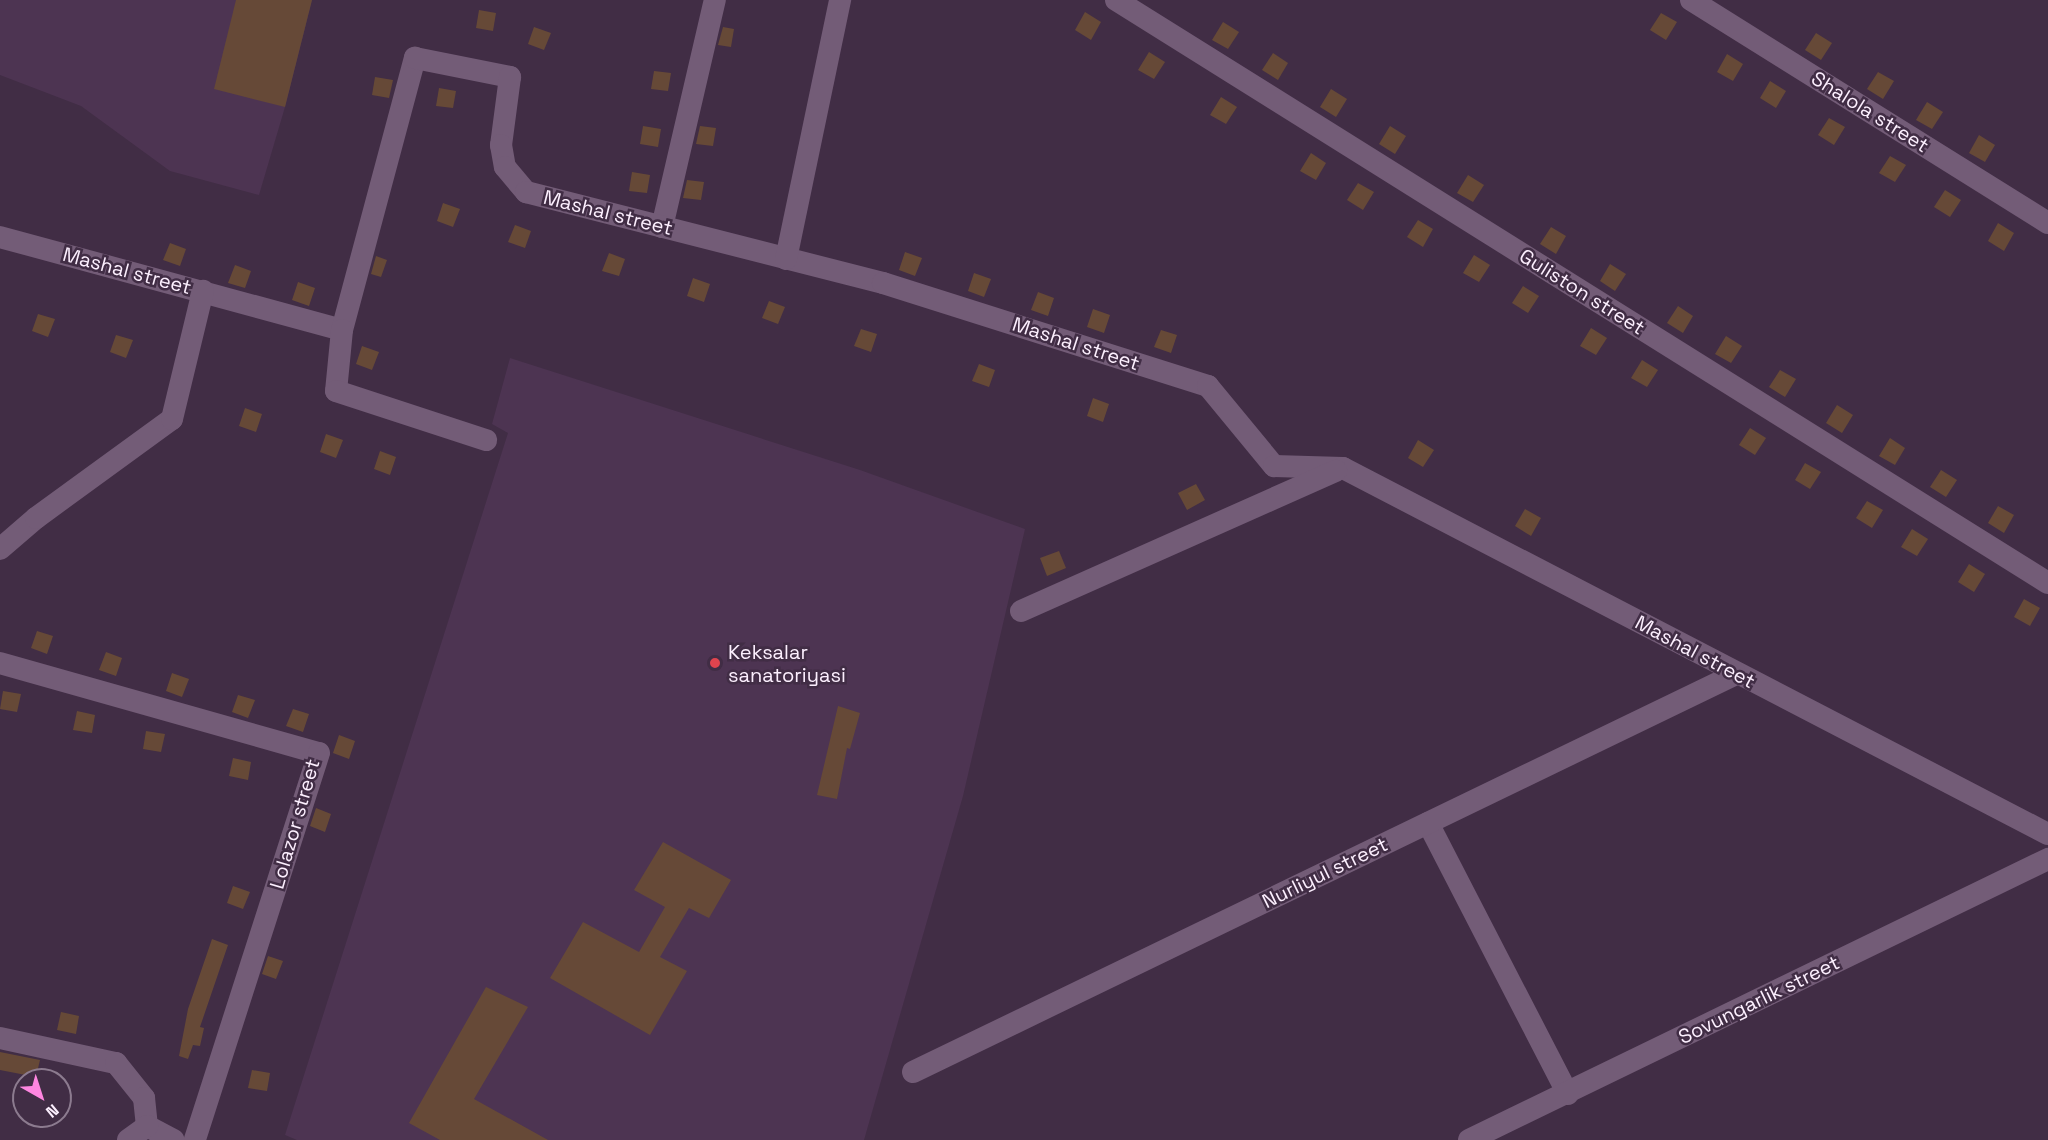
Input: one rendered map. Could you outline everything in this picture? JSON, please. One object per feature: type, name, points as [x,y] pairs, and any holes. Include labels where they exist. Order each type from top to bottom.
[{"type":"street","points":[[662,227],[715,0]]},
{"type":"street","points":[[786,259],[840,0]]},
{"type":"street","name":"Guliston street","points":[[1116,0],[2048,583]]},
{"type":"street","name":"Shalola street","points":[[1691,0],[2048,223]]},
{"type":"street","name":"Mashal street","points":[[0,237],[342,330],[415,58],[510,77],[501,145],[505,167],[526,192],[884,284],[1208,386],[1274,466],[1343,468],[2048,834]]},
{"type":"street","points":[[0,549],[36,518],[172,419],[203,291]]},
{"type":"street","points":[[342,330],[336,391],[486,440]]},
{"type":"street","points":[[1021,611],[1343,468]]},
{"type":"street","name":"Lolazor street","points":[[0,663],[319,753],[195,1140]]},
{"type":"street","name":"Nurliyul street","points":[[913,1072],[1736,674]]},
{"type":"street","points":[[1428,823],[1568,1094]]},
{"type":"street","name":"Sovungarlik street","points":[[1469,1140],[2048,860]]},
{"type":"street","points":[[0,1038],[116,1063],[144,1098],[147,1126]]},
{"type":"street","points":[[128,1140],[147,1126]]},
{"type":"street","points":[[147,1126],[173,1140]]},
{"type":"shaded area","points":[[0,0],[312,0],[285,107],[259,195],[170,171],[81,106],[0,75]]},
{"type":"shaded area","name":"Keksalar sanatoriyasi","points":[[510,358],[860,470],[1025,529],[963,796],[864,1140],[297,1140],[285,1135],[508,433],[492,424]]},
{"type":"building","points":[[236,0],[312,0],[285,107],[214,89]]},
{"type":"building","points":[[479,10],[496,13],[493,31],[476,28]]},
{"type":"building","points":[[1085,12],[1101,22],[1091,40],[1075,30]]},
{"type":"building","points":[[1661,13],[1677,22],[1666,40],[1650,30]]},
{"type":"building","points":[[1223,22],[1239,32],[1228,49],[1212,40]]},
{"type":"building","points":[[534,27],[551,33],[544,50],[528,44]]},
{"type":"building","points":[[723,27],[734,29],[731,47],[718,45]]},
{"type":"building","points":[[1816,33],[1832,43],[1821,60],[1805,50]]},
{"type":"building","points":[[1149,52],[1165,62],[1154,79],[1138,70]]},
{"type":"building","points":[[1273,53],[1288,63],[1278,80],[1262,70]]},
{"type":"building","points":[[1727,54],[1743,64],[1733,81],[1717,72]]},
{"type":"building","points":[[654,71],[671,73],[668,91],[651,89]]},
{"type":"building","points":[[1878,72],[1894,81],[1883,99],[1867,89]]},
{"type":"building","points":[[375,77],[393,80],[389,98],[372,95]]},
{"type":"building","points":[[1770,81],[1786,91],[1776,108],[1760,98]]},
{"type":"building","points":[[439,88],[456,91],[453,108],[436,106]]},
{"type":"building","points":[[1331,89],[1347,99],[1336,117],[1320,107]]},
{"type":"building","points":[[1221,97],[1237,107],[1226,124],[1210,115]]},
{"type":"building","points":[[1927,102],[1943,112],[1932,129],[1916,120]]},
{"type":"building","points":[[1829,118],[1845,127],[1834,145],[1818,135]]},
{"type":"building","points":[[643,126],[661,129],[658,147],[640,144]]},
{"type":"building","points":[[700,126],[716,128],[713,146],[696,144]]},
{"type":"building","points":[[1390,126],[1406,136],[1395,154],[1379,144]]},
{"type":"building","points":[[1979,135],[1995,145],[1985,162],[1969,153]]},
{"type":"building","points":[[1311,153],[1326,163],[1316,180],[1300,171]]},
{"type":"building","points":[[1890,156],[1906,165],[1895,182],[1879,173]]},
{"type":"building","points":[[632,172],[650,175],[647,193],[629,191]]},
{"type":"building","points":[[1468,175],[1484,185],[1473,202],[1457,193]]},
{"type":"building","points":[[687,180],[704,182],[701,200],[683,198]]},
{"type":"building","points":[[1358,183],[1374,192],[1363,210],[1347,200]]},
{"type":"building","points":[[1945,190],[1961,200],[1950,217],[1934,207]]},
{"type":"building","points":[[443,203],[460,209],[453,227],[437,221]]},
{"type":"building","points":[[1418,220],[1433,229],[1423,247],[1407,237]]},
{"type":"building","points":[[1998,223],[2014,233],[2004,251],[1988,241]]},
{"type":"building","points":[[515,225],[531,231],[525,248],[508,242]]},
{"type":"building","points":[[1551,227],[1566,236],[1556,254],[1540,244]]},
{"type":"building","points":[[170,243],[186,249],[180,266],[163,260]]},
{"type":"building","points":[[905,252],[922,258],[915,276],[899,270]]},
{"type":"building","points":[[609,253],[625,259],[619,276],[602,271]]},
{"type":"building","points":[[1474,255],[1490,265],[1479,282],[1463,273]]},
{"type":"building","points":[[376,256],[387,260],[381,277],[371,274]]},
{"type":"building","points":[[1610,264],[1626,274],[1615,291],[1600,281]]},
{"type":"building","points":[[235,265],[251,271],[245,288],[228,283]]},
{"type":"building","points":[[974,273],[991,279],[984,297],[968,291]]},
{"type":"building","points":[[693,278],[710,284],[704,302],[687,296]]},
{"type":"building","points":[[298,282],[315,288],[309,306],[292,300]]},
{"type":"building","points":[[1523,286],[1539,296],[1528,313],[1512,303]]},
{"type":"building","points":[[1038,292],[1054,298],[1048,316],[1031,310]]},
{"type":"building","points":[[769,301],[785,307],[778,324],[762,318]]},
{"type":"building","points":[[1678,306],[1693,316],[1683,333],[1667,323]]},
{"type":"building","points":[[1093,309],[1110,315],[1104,333],[1087,327]]},
{"type":"building","points":[[38,314],[55,319],[48,337],[32,331]]},
{"type":"building","points":[[1591,328],[1607,338],[1596,355],[1580,346]]},
{"type":"building","points":[[861,329],[877,334],[871,352],[854,346]]},
{"type":"building","points":[[1161,330],[1177,335],[1171,353],[1154,347]]},
{"type":"building","points":[[116,335],[133,340],[126,358],[110,352]]},
{"type":"building","points":[[1726,336],[1742,346],[1731,363],[1715,354]]},
{"type":"building","points":[[362,346],[379,352],[372,370],[356,364]]},
{"type":"building","points":[[1642,360],[1658,370],[1647,387],[1631,378]]},
{"type":"building","points":[[979,364],[995,370],[989,387],[972,381]]},
{"type":"building","points":[[1780,370],[1796,379],[1785,397],[1769,387]]},
{"type":"building","points":[[1093,398],[1109,404],[1103,422],[1087,416]]},
{"type":"building","points":[[1837,405],[1853,415],[1842,433],[1826,423]]},
{"type":"building","points":[[245,408],[262,414],[256,432],[239,426]]},
{"type":"building","points":[[1750,428],[1766,438],[1755,455],[1739,445]]},
{"type":"building","points":[[326,434],[343,440],[336,458],[320,452]]},
{"type":"building","points":[[1890,438],[1905,448],[1895,465],[1879,456]]},
{"type":"building","points":[[1418,440],[1434,450],[1423,467],[1408,458]]},
{"type":"building","points":[[380,451],[396,457],[390,475],[374,469]]},
{"type":"building","points":[[1805,463],[1821,472],[1810,489],[1795,480]]},
{"type":"building","points":[[1941,470],[1957,480],[1946,497],[1930,487]]},
{"type":"building","points":[[1196,484],[1205,500],[1187,510],[1178,493]]},
{"type":"building","points":[[1867,501],[1883,510],[1872,528],[1856,518]]},
{"type":"building","points":[[1998,506],[2014,515],[2004,533],[1988,523]]},
{"type":"building","points":[[1525,509],[1541,518],[1531,536],[1515,526]]},
{"type":"building","points":[[1912,529],[1928,539],[1917,556],[1901,547]]},
{"type":"building","points":[[1059,551],[1066,568],[1047,576],[1040,558]]},
{"type":"building","points":[[1969,564],[1985,574],[1974,592],[1958,582]]},
{"type":"building","points":[[2024,599],[2040,608],[2030,626],[2014,617]]},
{"type":"building","points":[[37,631],[53,636],[47,654],[31,648]]},
{"type":"building","points":[[106,652],[122,658],[116,676],[99,670]]},
{"type":"building","points":[[172,673],[189,679],[182,697],[166,691]]},
{"type":"building","points":[[3,691],[21,694],[17,712],[0,709]]},
{"type":"building","points":[[238,695],[255,700],[248,718],[232,712]]},
{"type":"building","points":[[838,706],[860,713],[850,749],[847,748],[837,799],[817,795]]},
{"type":"building","points":[[293,709],[309,714],[303,732],[286,726]]},
{"type":"building","points":[[77,711],[95,715],[92,733],[73,730]]},
{"type":"building","points":[[146,731],[165,734],[161,752],[143,749]]},
{"type":"building","points":[[339,735],[355,741],[349,759],[333,753]]},
{"type":"building","points":[[233,758],[251,762],[248,780],[229,776]]},
{"type":"building","points":[[316,808],[331,814],[325,832],[310,826]]},
{"type":"building","points":[[663,842],[731,880],[709,918],[689,908],[660,957],[687,971],[650,1035],[550,978],[583,922],[639,952],[665,907],[634,890]]},
{"type":"building","points":[[233,886],[250,892],[243,909],[227,903]]},
{"type":"building","points":[[212,939],[228,945],[200,1027],[204,1028],[200,1046],[193,1045],[188,1059],[179,1056],[188,1009]]},
{"type":"building","points":[[268,956],[283,961],[276,979],[262,974]]},
{"type":"building","points":[[486,987],[528,1007],[474,1099],[548,1140],[440,1140],[409,1123]]},
{"type":"building","points":[[61,1012],[79,1016],[76,1034],[57,1030]]},
{"type":"building","points":[[0,1052],[40,1060],[38,1068],[12,1068],[12,1072],[0,1070]]},
{"type":"building","points":[[252,1070],[270,1073],[267,1091],[248,1088]]},
{"type":"place","name":"Keksalar sanatoriyasi","points":[[715,663]]}]
